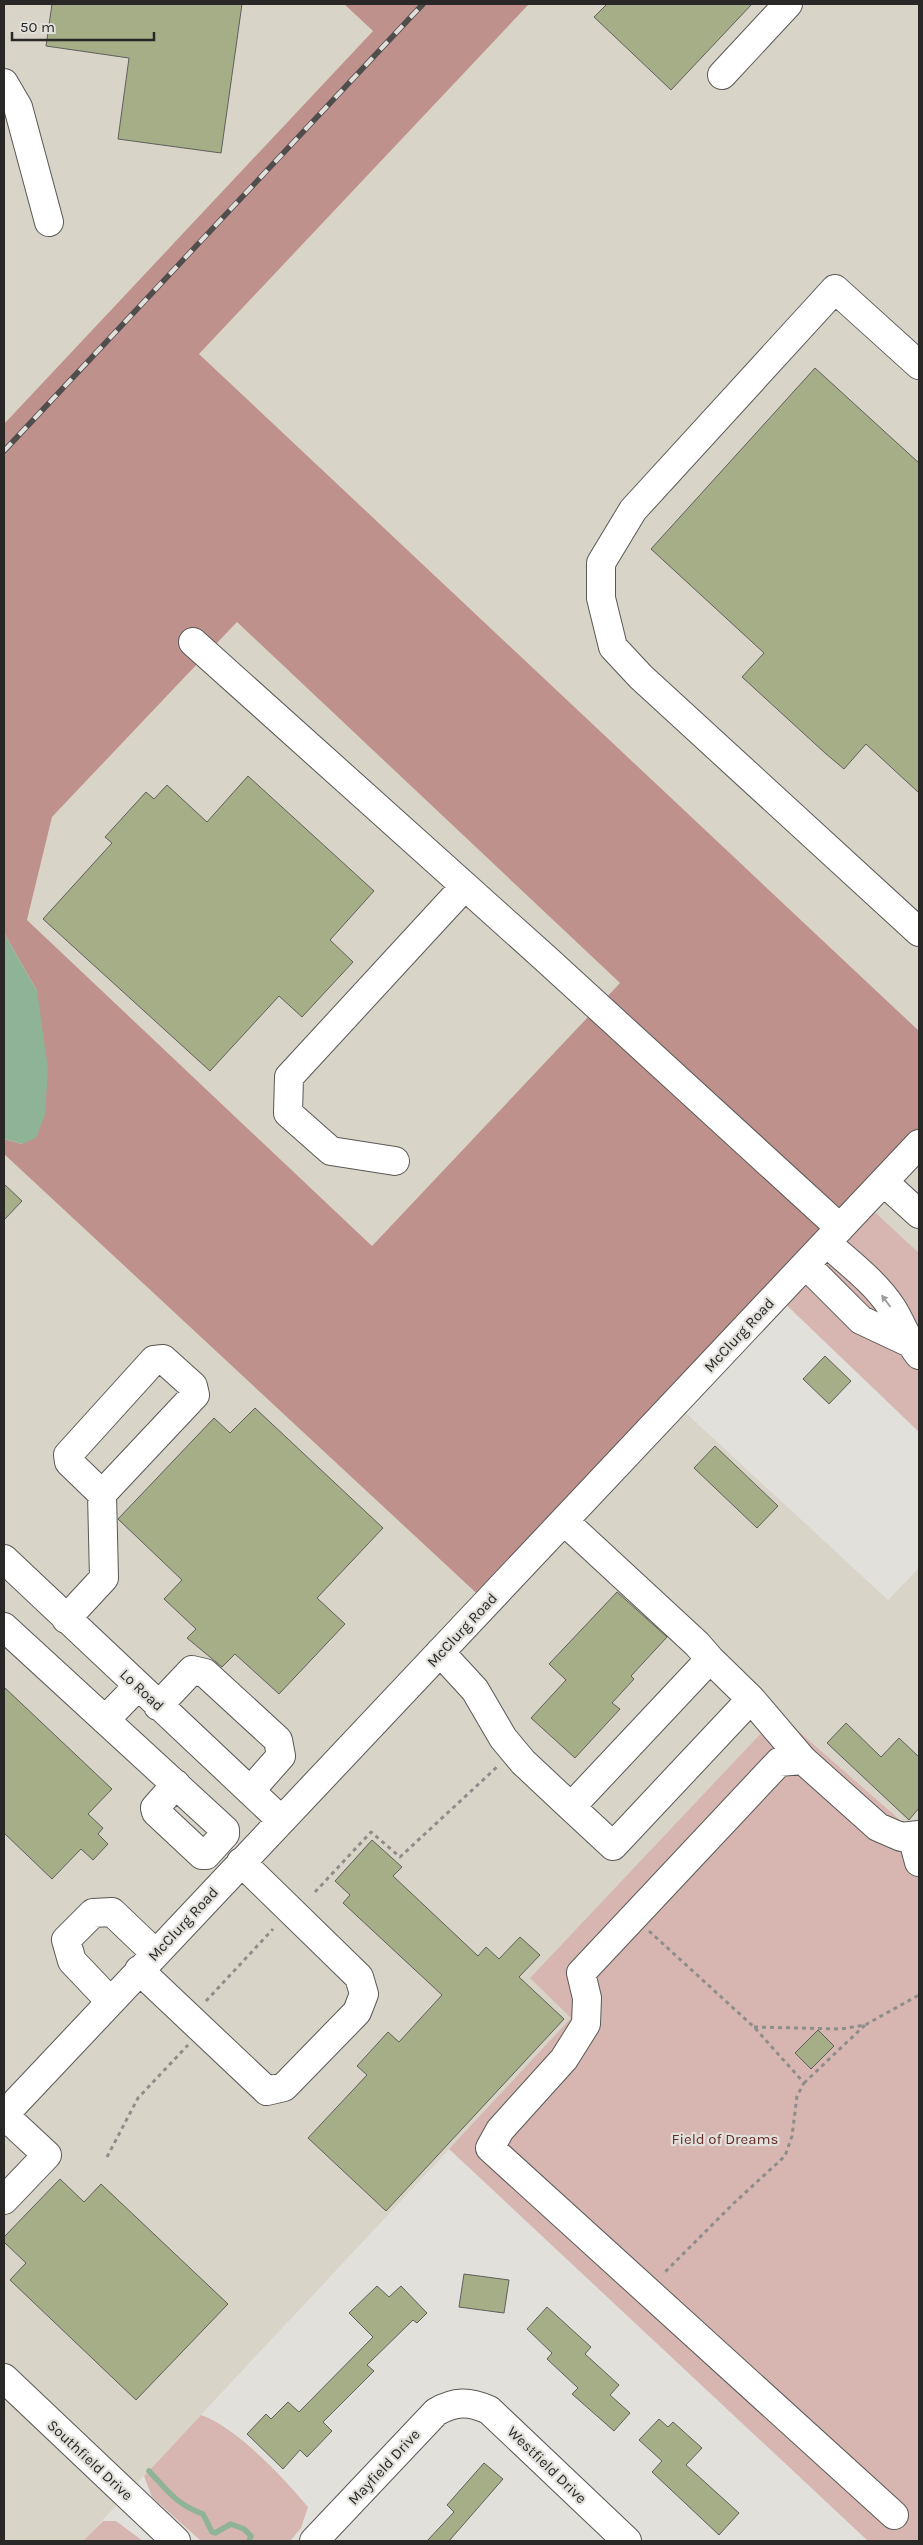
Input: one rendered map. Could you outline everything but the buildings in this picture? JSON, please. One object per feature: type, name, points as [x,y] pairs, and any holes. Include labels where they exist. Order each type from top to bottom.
[{"type":"street","points":[[722,75],[788,4]]},
{"type":"street","points":[[4,83],[18,107],[49,222]]},
{"type":"street","points":[[919,365],[835,289],[633,510],[601,563],[601,590],[613,647],[648,683],[919,932]]},
{"type":"street","points":[[193,642],[465,886],[833,1235],[893,1310],[914,1349]]},
{"type":"street","points":[[395,1161],[331,1151],[288,1113],[289,1077],[465,886]]},
{"type":"street","name":"McClurg Road","points":[[4,2115],[919,1144]]},
{"type":"street","points":[[884,1182],[919,1214]]},
{"type":"street","points":[[806,1265],[861,1320],[914,1349]]},
{"type":"street","points":[[66,1619],[104,1578],[102,1494],[195,1394],[194,1386],[163,1359],[154,1360],[68,1455],[69,1462],[102,1494]]},
{"type":"street","points":[[564,1521],[697,1644],[751,1699],[803,1760],[878,1828],[901,1838],[916,1836],[919,1862]]},
{"type":"street","name":"Lo Road","points":[[4,1559],[280,1820]]},
{"type":"street","points":[[4,1627],[176,1784]]},
{"type":"street","points":[[440,1652],[475,1690],[503,1738],[514,1751],[613,1846],[751,1699]]},
{"type":"street","points":[[571,1806],[710,1659]]},
{"type":"street","points":[[158,1706],[192,1670],[205,1673],[271,1733],[278,1740],[281,1756],[250,1791]]},
{"type":"street","points":[[105,1720],[138,1686]]},
{"type":"street","points":[[803,1760],[779,1762],[581,1974],[587,1998],[586,2024],[564,2059],[500,2130],[490,2148],[894,2515]]},
{"type":"street","points":[[110,2001],[72,1961],[66,1940],[93,1913],[112,1912],[147,1962],[256,2083],[267,2091],[284,2087],[357,2012],[364,1994],[359,1977],[241,1862]]},
{"type":"street","points":[[4,2115],[47,2155],[4,2200]]},
{"type":"street","name":"Southfield Drive","points":[[4,2378],[176,2541]]},
{"type":"street","name":"Mayfield Drive","points":[[314,2541],[436,2412],[446,2406],[460,2402]]},
{"type":"street","name":"Westfield Drive","points":[[460,2402],[474,2403],[489,2410],[627,2541]]},
{"type":"path","points":[[315,1892],[371,1832],[400,1857],[514,1751]]},
{"type":"path","points":[[634,1917],[754,2027],[804,2083]]},
{"type":"path","points":[[202,2005],[274,1929]]},
{"type":"path","points":[[647,2290],[734,2203],[785,2156],[792,2136],[796,2096],[804,2083],[865,2025],[919,1995]]},
{"type":"path","points":[[754,2027],[841,2029],[865,2025]]},
{"type":"path","points":[[107,2157],[138,2098],[158,2074],[191,2042]]},
{"type":"shaded area","points":[[4,4],[344,4],[373,31],[4,424]]},
{"type":"shaded area","points":[[344,4],[529,4],[199,354],[919,1031],[919,1144],[487,1603],[4,1154],[4,1139],[22,1144],[37,991],[4,933],[4,424],[373,31]],"holes":[[[237,622],[620,983],[372,1246],[27,920],[52,817]]]},
{"type":"shaded area","points":[[529,4],[919,4],[919,1031],[198,353]]},
{"type":"shaded area","points":[[237,622],[620,983],[372,1246],[27,920],[52,817]]},
{"type":"shaded area","points":[[4,933],[37,991],[48,1068],[45,1115],[36,1138],[22,1144],[4,1139]]},
{"type":"shaded area","points":[[919,1144],[919,1253],[864,1202]]},
{"type":"shaded area","points":[[4,1154],[487,1603],[675,1403],[888,1600],[919,1568],[919,1827],[915,1832],[779,1714],[530,1978],[572,2018],[83,2541],[4,2541]]},
{"type":"green space","points":[[864,1202],[919,1253],[919,1432],[777,1296]]},
{"type":"green space","name":"Field of Dreams","points":[[779,1714],[914,1832],[919,1827],[919,2541],[868,2541],[449,2149],[571,2018],[530,1978]]},
{"type":"green space","points":[[201,2415],[215,2421],[244,2442],[273,2468],[308,2507],[301,2528],[290,2541],[201,2541],[152,2497],[144,2476]]},
{"type":"green space","points":[[103,2521],[116,2521],[143,2541],[83,2541]]},
{"type":"waterway","points":[[149,2471],[179,2501],[203,2514],[212,2532],[215,2533],[231,2524],[244,2529],[251,2536],[249,2541]]},
{"type":"railway","points":[[4,451],[423,4]]}]
